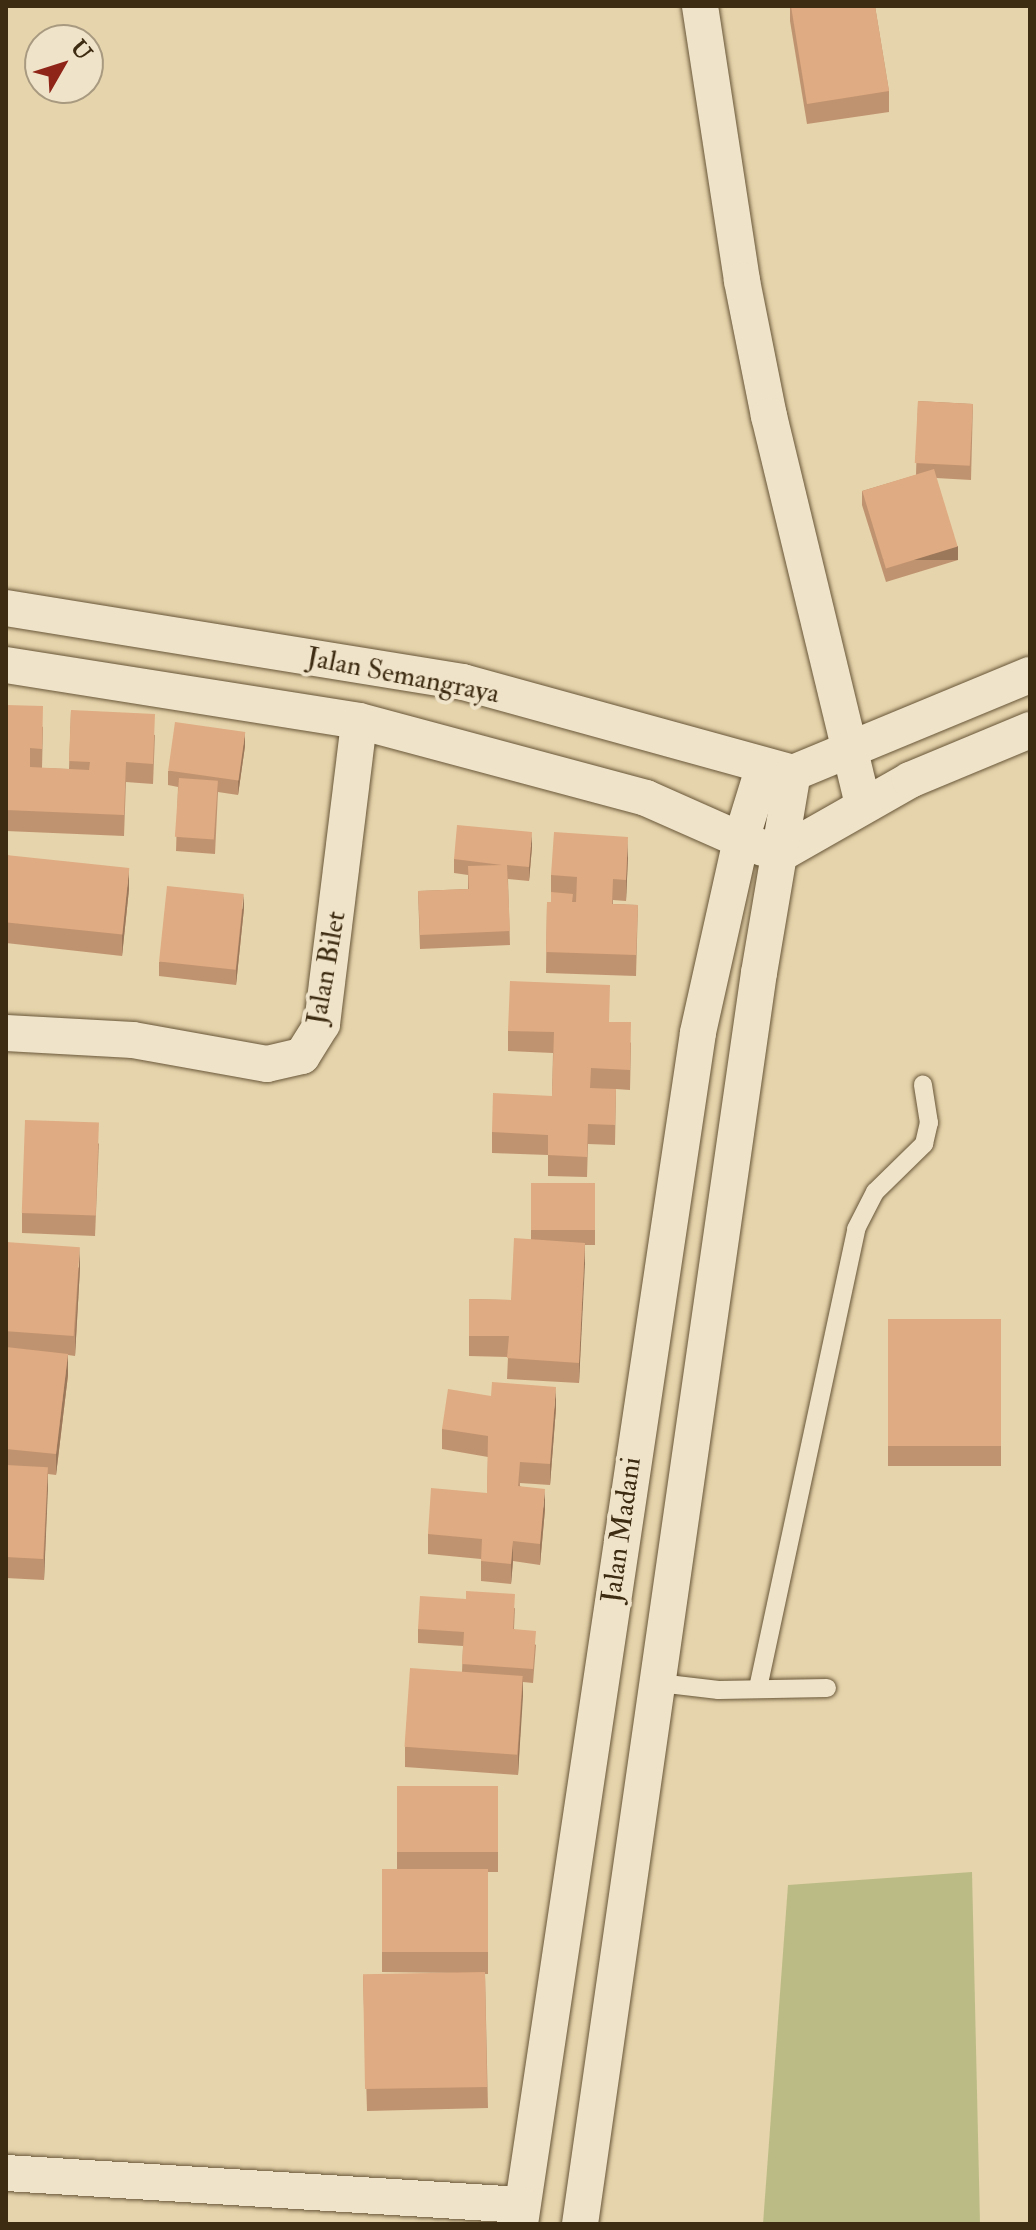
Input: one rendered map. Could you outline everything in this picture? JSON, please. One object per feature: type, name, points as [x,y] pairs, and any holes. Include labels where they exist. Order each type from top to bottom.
[{"type":"street","points":[[700,6],[752,335],[863,805]]},
{"type":"street","name":"Jalan Semangraya","points":[[6,608],[463,682],[778,771]]},
{"type":"street","name":"Jalan Semangraya","points":[[6,665],[359,721],[646,798],[780,854]]},
{"type":"street","points":[[778,771],[850,749],[1030,675]]},
{"type":"street","name":"Jalan Bilet","points":[[6,1033],[133,1040],[267,1064],[302,1056],[322,1024],[359,721]]},
{"type":"street","points":[[780,854],[910,780],[1030,730]]},
{"type":"street","name":"Jalan Madani","points":[[521,2215],[693,1063],[741,840],[778,771]]},
{"type":"street","name":"Jalan Madani","points":[[580,2224],[780,854],[778,771]]},
{"type":"street","points":[[6,2173],[521,2215]]},
{"type":"lane","points":[[758,1688],[856,1229],[875,1192],[924,1144],[929,1123],[923,1084]]},
{"type":"lane","points":[[659,1683],[719,1690],[827,1688]]},
{"type":"green space","points":[[972,1872],[980,2224],[763,2224],[788,1885]]},
{"type":"building","points":[[791,6],[875,6],[889,91],[807,104]]},
{"type":"building","points":[[918,401],[973,404],[970,466],[915,463]]},
{"type":"building","points":[[934,469],[958,546],[886,568],[862,491]]},
{"type":"building","points":[[6,705],[43,706],[42,749],[30,748],[30,767],[89,770],[90,762],[69,761],[71,710],[155,714],[153,764],[126,762],[124,815],[6,810]]},
{"type":"building","points":[[175,722],[245,732],[238,780],[168,771]]},
{"type":"building","points":[[179,778],[218,781],[214,840],[175,837]]},
{"type":"building","points":[[457,825],[532,832],[529,867],[507,865],[510,931],[420,935],[418,891],[469,889],[468,866],[502,865],[454,859]]},
{"type":"building","points":[[554,832],[628,837],[626,880],[613,879],[612,904],[638,905],[636,955],[546,952],[547,902],[576,902],[577,877],[551,875]]},
{"type":"building","points":[[6,855],[129,868],[122,935],[6,922]]},
{"type":"building","points":[[167,886],[244,894],[236,970],[159,962]]},
{"type":"building","points":[[551,892],[573,894],[572,902],[551,902]]},
{"type":"building","points":[[510,981],[610,985],[609,1022],[631,1022],[630,1070],[591,1068],[590,1088],[616,1089],[615,1125],[588,1124],[587,1157],[548,1155],[548,1135],[492,1132],[493,1093],[552,1096],[554,1032],[508,1031]]},
{"type":"building","points":[[25,1120],[99,1123],[96,1216],[22,1213]]},
{"type":"building","points":[[531,1183],[595,1183],[595,1230],[531,1230]]},
{"type":"building","points":[[514,1238],[585,1243],[579,1363],[507,1358],[509,1336],[469,1336],[469,1299],[511,1300]]},
{"type":"building","points":[[6,1242],[80,1247],[74,1336],[6,1331]]},
{"type":"building","points":[[888,1319],[1001,1319],[1001,1446],[888,1446]]},
{"type":"building","points":[[6,1347],[68,1354],[56,1454],[6,1449]]},
{"type":"building","points":[[492,1382],[556,1387],[550,1464],[520,1462],[518,1486],[545,1489],[540,1544],[513,1541],[511,1564],[481,1561],[482,1539],[428,1534],[431,1488],[487,1493],[488,1436],[442,1429],[448,1389],[491,1396]]},
{"type":"building","points":[[6,1465],[48,1467],[43,1559],[6,1557]]},
{"type":"building","points":[[466,1591],[515,1594],[513,1629],[536,1631],[533,1669],[462,1664],[464,1632],[418,1629],[420,1596],[466,1599]]},
{"type":"building","points":[[410,1668],[523,1676],[517,1755],[404,1747]]},
{"type":"building","points":[[397,1786],[498,1786],[498,1852],[397,1852]]},
{"type":"building","points":[[382,1869],[488,1869],[488,1952],[382,1952]]},
{"type":"building","points":[[485,1972],[487,2087],[365,2089],[363,1974]]}]
